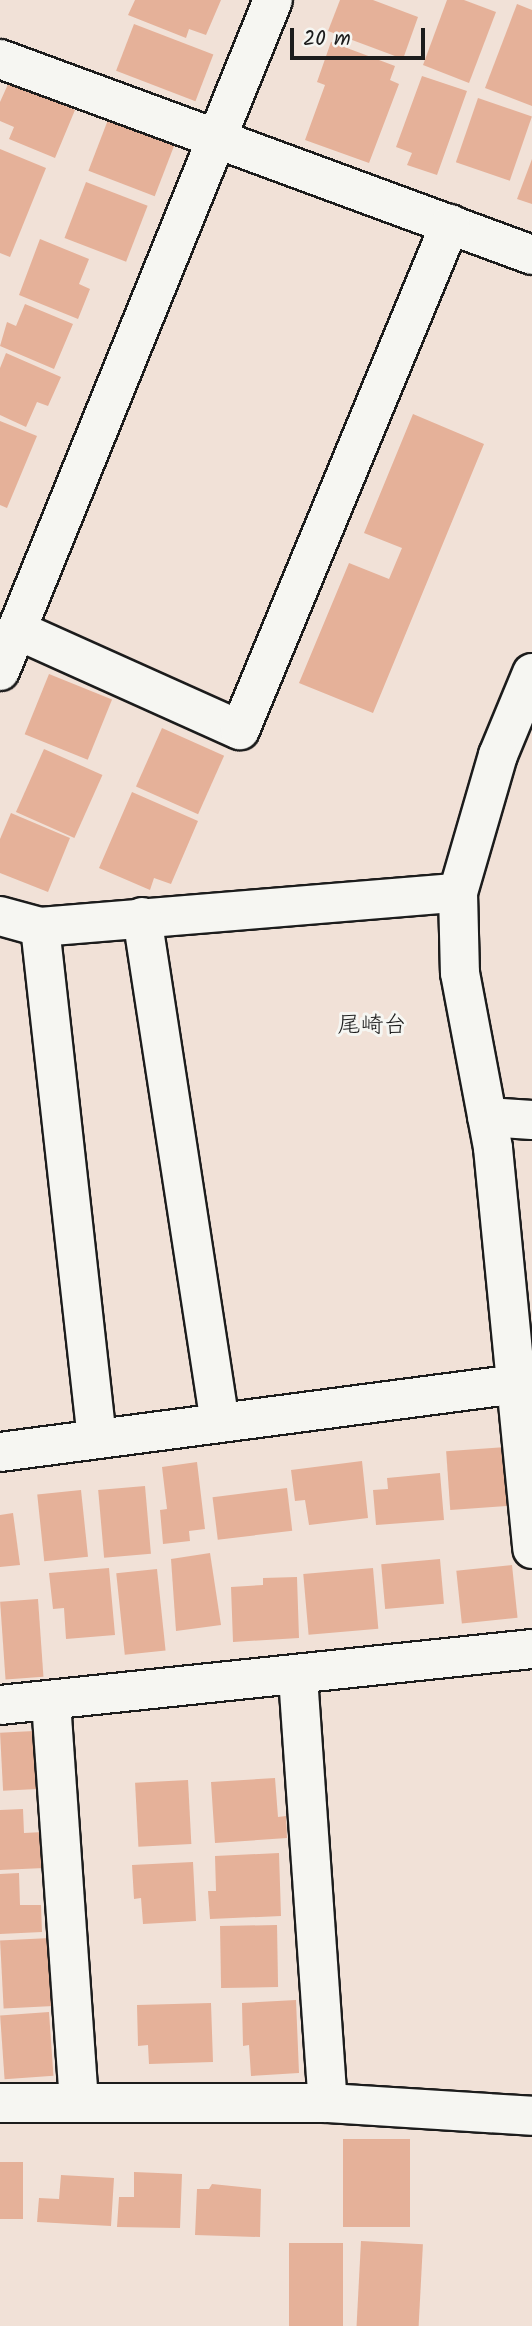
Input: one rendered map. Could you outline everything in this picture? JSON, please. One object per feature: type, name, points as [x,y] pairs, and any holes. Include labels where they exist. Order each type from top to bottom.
[{"type":"street","points":[[0,671],[273,0]]},
{"type":"street","points":[[0,59],[219,137],[532,255]]},
{"type":"street","points":[[17,629],[240,730],[450,224]]},
{"type":"street","points":[[532,673],[498,755],[458,893],[460,973],[487,1117],[524,1383],[532,1549]]},
{"type":"street","points":[[0,916],[40,927],[458,893]]},
{"type":"street","points":[[142,917],[220,1423]]},
{"type":"street","points":[[40,927],[97,1439]]},
{"type":"street","points":[[487,1117],[532,1120]]},
{"type":"street","points":[[0,1452],[524,1383]]},
{"type":"street","points":[[0,1705],[298,1677],[532,1649]]},
{"type":"street","points":[[298,1677],[328,2103]]},
{"type":"street","points":[[51,1702],[79,2100]]},
{"type":"street","points":[[0,2103],[79,2100],[328,2103],[532,2116]]},
{"type":"building","points":[[135,0],[221,0],[206,35],[189,29],[186,38],[128,15]]},
{"type":"building","points":[[340,0],[373,0],[418,17],[403,59],[328,31]]},
{"type":"building","points":[[447,0],[464,0],[496,12],[469,83],[423,65]]},
{"type":"building","points":[[517,4],[532,10],[532,106],[485,88]]},
{"type":"building","points":[[134,24],[213,54],[195,101],[116,71]]},
{"type":"building","points":[[331,42],[395,66],[390,80],[399,84],[369,163],[305,140],[325,85],[317,82]]},
{"type":"building","points":[[422,76],[467,91],[437,175],[407,165],[412,153],[396,147]]},
{"type":"building","points":[[9,82],[75,110],[55,158],[9,139],[14,127],[0,121],[0,102]]},
{"type":"building","points":[[478,98],[532,117],[510,181],[456,162]]},
{"type":"building","points":[[111,112],[177,137],[155,196],[88,171]]},
{"type":"building","points":[[0,149],[46,168],[10,257],[0,253]]},
{"type":"building","points":[[532,159],[532,204],[517,199]]},
{"type":"building","points":[[86,182],[148,206],[126,262],[64,238]]},
{"type":"building","points":[[40,239],[89,259],[79,284],[90,289],[78,319],[19,295]]},
{"type":"building","points":[[25,304],[73,324],[54,369],[0,346],[7,322],[16,326]]},
{"type":"building","points":[[6,353],[61,377],[48,406],[37,402],[26,427],[0,415],[0,368]]},
{"type":"building","points":[[413,414],[484,444],[373,713],[299,683],[349,563],[389,579],[402,548],[364,533]]},
{"type":"building","points":[[0,421],[37,436],[7,508],[0,505]]},
{"type":"building","points":[[49,674],[112,699],[88,760],[25,734]]},
{"type":"building","points":[[162,728],[224,756],[198,814],[136,786]]},
{"type":"building","points":[[44,749],[102,775],[74,838],[16,812]]},
{"type":"building","points":[[132,792],[198,821],[171,884],[154,878],[150,890],[99,868]]},
{"type":"building","points":[[11,813],[70,838],[48,892],[0,873],[0,839]]},
{"type":"building","points":[[506,1447],[510,1506],[450,1510],[446,1451]]},
{"type":"building","points":[[362,1461],[368,1518],[309,1525],[305,1500],[295,1501],[291,1470]]},
{"type":"building","points":[[197,1462],[205,1529],[189,1531],[190,1541],[163,1544],[160,1510],[167,1509],[162,1467]]},
{"type":"building","points":[[440,1473],[444,1520],[376,1525],[373,1490],[388,1489],[387,1478]]},
{"type":"building","points":[[145,1486],[151,1554],[104,1558],[98,1490]]},
{"type":"building","points":[[287,1488],[292,1531],[218,1540],[213,1497]]},
{"type":"building","points":[[81,1490],[88,1557],[44,1561],[37,1495]]},
{"type":"building","points":[[13,1513],[20,1565],[0,1567],[0,1515]]},
{"type":"building","points":[[210,1553],[221,1625],[176,1631],[171,1559]]},
{"type":"building","points":[[440,1559],[444,1604],[385,1609],[381,1564]]},
{"type":"building","points":[[512,1565],[518,1618],[462,1624],[456,1571]]},
{"type":"building","points":[[109,1568],[115,1635],[66,1639],[64,1608],[53,1609],[49,1573]]},
{"type":"building","points":[[373,1568],[378,1629],[309,1635],[303,1574]]},
{"type":"building","points":[[157,1569],[166,1651],[125,1655],[116,1573]]},
{"type":"building","points":[[297,1577],[299,1638],[233,1642],[231,1587],[263,1585],[263,1578]]},
{"type":"building","points":[[38,1599],[43,1677],[6,1679],[0,1602]]},
{"type":"building","points":[[34,1731],[37,1789],[3,1791],[0,1733]]},
{"type":"building","points":[[275,1778],[278,1817],[286,1816],[287,1838],[215,1843],[211,1782]]},
{"type":"building","points":[[188,1780],[191,1844],[138,1847],[135,1783]]},
{"type":"building","points":[[23,1809],[24,1833],[43,1832],[44,1868],[0,1870],[0,1810]]},
{"type":"building","points":[[279,1853],[281,1916],[210,1919],[208,1891],[216,1891],[215,1856]]},
{"type":"building","points":[[193,1862],[196,1921],[143,1924],[141,1898],[134,1899],[132,1865]]},
{"type":"building","points":[[19,1873],[20,1905],[41,1905],[42,1932],[0,1934],[0,1874]]},
{"type":"building","points":[[277,1925],[278,1987],[221,1988],[220,1926]]},
{"type":"building","points":[[50,1938],[54,2006],[4,2009],[0,1941]]},
{"type":"building","points":[[296,2000],[299,2073],[251,2076],[249,2045],[243,2046],[242,2003]]},
{"type":"building","points":[[211,2003],[213,2062],[149,2064],[148,2045],[138,2046],[137,2005]]},
{"type":"building","points":[[49,2012],[53,2076],[5,2079],[0,2015]]},
{"type":"building","points":[[343,2139],[410,2139],[410,2227],[343,2227]]},
{"type":"building","points":[[0,2162],[23,2162],[23,2219],[0,2219]]},
{"type":"building","points":[[134,2172],[182,2174],[180,2228],[117,2227],[119,2197],[134,2197]]},
{"type":"building","points":[[61,2175],[114,2178],[111,2226],[37,2222],[39,2198],[59,2199]]},
{"type":"building","points":[[212,2184],[261,2189],[260,2237],[195,2235],[197,2189],[209,2189]]},
{"type":"building","points":[[361,2241],[423,2244],[419,2326],[357,2326]]},
{"type":"building","points":[[289,2243],[343,2243],[343,2326],[289,2326]]},
{"type":"district","name":"尾崎台","points":[[372,1026]]}]
